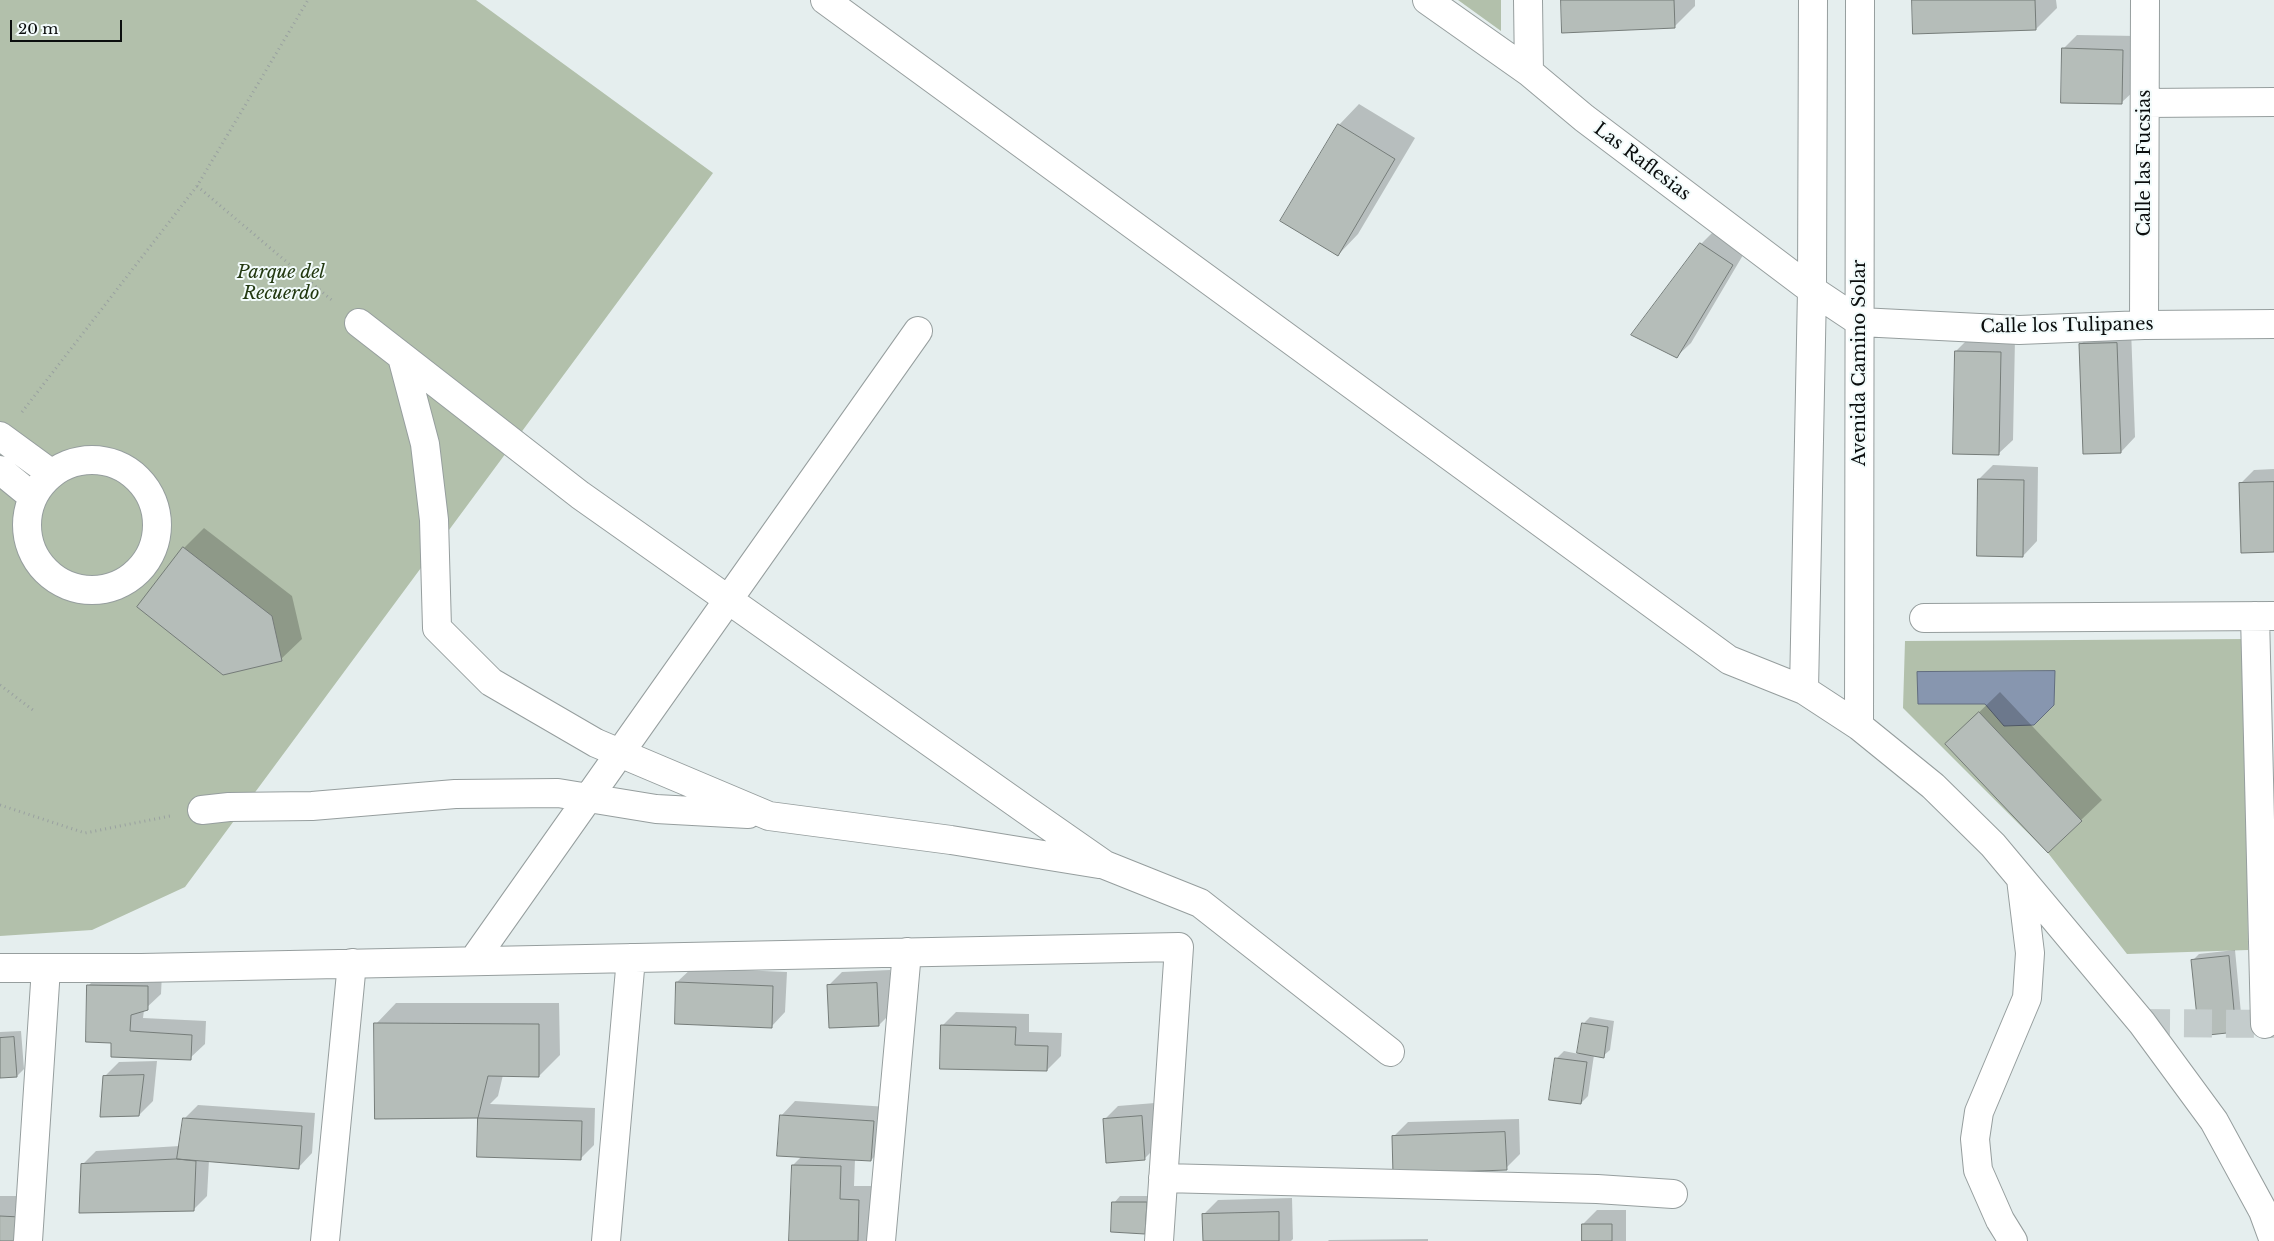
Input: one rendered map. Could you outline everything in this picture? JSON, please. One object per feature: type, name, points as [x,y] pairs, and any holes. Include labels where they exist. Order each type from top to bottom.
[{"type":"street","points":[[825,0],[1729,660],[1804,690],[1859,726],[1933,786],[1993,844],[2142,1023],[2214,1121],[2263,1211],[2274,1241]]},
{"type":"street","name":"Las Raflesias","points":[[1427,0],[1529,72],[1584,118],[1812,290],[1860,322]]},
{"type":"street","points":[[1528,0],[1529,72]]},
{"type":"street","points":[[1804,690],[1812,290],[1813,0]]},
{"type":"street","name":"Avenida Camino Solar","points":[[1859,726],[1860,0]]},
{"type":"street","name":"Calle las Fucsias","points":[[2144,325],[2145,0]]},
{"type":"street","points":[[2145,103],[2274,102]]},
{"type":"street","name":"Calle los Tulipanes","points":[[1860,322],[2019,330],[2144,325],[2274,324]]},
{"type":"street","points":[[359,323],[580,494],[1105,865]]},
{"type":"street","points":[[473,961],[918,331]]},
{"type":"street","points":[[402,357],[425,444],[434,520],[437,628],[491,682],[596,743],[769,816]]},
{"type":"street","points":[[1,437],[52,474]]},
{"type":"street","points":[[84,460],[105,460],[125,468],[141,481],[152,499],[157,519],[156,533],[148,560],[135,576],[117,587],[95,591],[73,588],[53,578],[37,562],[28,541],[27,519],[33,497],[52,474],[63,466],[84,460]]},
{"type":"street","points":[[0,470],[33,497]]},
{"type":"street","points":[[1924,618],[2264,616],[2265,1024]]},
{"type":"street","points":[[202,810],[229,807],[312,806],[455,794],[558,792],[656,809],[769,816],[951,840],[1105,865],[1200,903],[1390,1052]]},
{"type":"street","points":[[2013,1241],[2000,1220],[1978,1170],[1975,1139],[1979,1112],[2027,998],[2030,953],[2021,878]]},
{"type":"street","points":[[0,968],[1179,947],[1159,1241]]},
{"type":"street","points":[[881,1241],[908,952]]},
{"type":"street","points":[[606,1241],[631,958]]},
{"type":"street","points":[[325,1241],[352,963]]},
{"type":"street","points":[[28,1241],[46,968]]},
{"type":"street","points":[[1163,1178],[1597,1189],[1673,1194]]},
{"type":"path","points":[[1,437],[197,186],[308,0]]},
{"type":"path","points":[[197,186],[359,323]]},
{"type":"path","points":[[0,685],[34,710]]},
{"type":"path","points":[[0,805],[85,833],[202,810]]},
{"type":"green space","name":"Parque del Recuerdo","points":[[0,0],[476,0],[713,173],[185,887],[92,930],[0,936]]},
{"type":"green space","points":[[1458,0],[1501,0],[1501,31]]},
{"type":"green space","points":[[2246,639],[2248,950],[2127,954],[2048,853],[1903,708],[1905,641]]},
{"type":"water","points":[[2055,671],[2054,705],[2034,725],[2004,726],[1985,704],[1918,704],[1917,672]]},
{"type":"building","points":[[1561,0],[1674,0],[1675,28],[1562,33]]},
{"type":"building","points":[[1912,0],[2035,0],[2036,30],[1913,34]]},
{"type":"building","points":[[2062,48],[2123,50],[2122,104],[2061,103]]},
{"type":"building","points":[[1338,124],[1395,159],[1338,256],[1280,221]]},
{"type":"building","points":[[1700,243],[1733,265],[1677,358],[1631,335]]},
{"type":"building","points":[[2117,343],[2121,453],[2083,454],[2079,344]]},
{"type":"building","points":[[1955,351],[2001,352],[1999,455],[1953,454]]},
{"type":"building","points":[[1978,479],[2024,480],[2023,557],[1977,556]]},
{"type":"building","points":[[2274,482],[2274,552],[2241,553],[2239,483]]},
{"type":"building","points":[[183,547],[272,616],[282,661],[223,675],[137,607]]},
{"type":"building","points":[[1979,712],[2082,821],[2048,853],[1945,744]]},
{"type":"building","points":[[2229,956],[2236,1032],[2199,1036],[2191,960]]},
{"type":"building","points":[[676,982],[773,986],[772,1028],[675,1024]]},
{"type":"building","points":[[877,983],[879,1026],[829,1028],[827,985]]},
{"type":"building","points":[[87,985],[148,986],[148,1010],[131,1015],[130,1031],[192,1035],[191,1060],[111,1057],[111,1043],[86,1042]]},
{"type":"building","points":[[374,1023],[539,1024],[539,1077],[488,1076],[478,1118],[375,1119]]},
{"type":"building","points":[[1582,1023],[1608,1027],[1604,1058],[1577,1053]]},
{"type":"building","points":[[941,1025],[1016,1027],[1015,1045],[1048,1046],[1047,1071],[940,1069]]},
{"type":"building","points":[[14,1037],[17,1077],[0,1078],[0,1038]]},
{"type":"building","points":[[1555,1058],[1587,1062],[1581,1104],[1549,1100]]},
{"type":"building","points":[[144,1075],[139,1116],[100,1117],[103,1076]]},
{"type":"building","points":[[780,1115],[874,1121],[871,1161],[777,1156]]},
{"type":"building","points":[[1142,1116],[1145,1160],[1106,1163],[1103,1119]]},
{"type":"building","points":[[183,1118],[302,1126],[299,1169],[177,1159]]},
{"type":"building","points":[[478,1118],[582,1121],[581,1160],[477,1157]]},
{"type":"building","points":[[1505,1132],[1507,1170],[1393,1174],[1392,1136]]},
{"type":"building","points":[[177,1159],[196,1161],[194,1211],[79,1213],[81,1164]]},
{"type":"building","points":[[792,1165],[841,1166],[840,1199],[859,1200],[858,1241],[789,1241]]},
{"type":"building","points":[[1112,1202],[1147,1202],[1145,1234],[1111,1232]]},
{"type":"building","points":[[1279,1212],[1279,1241],[1203,1241],[1202,1214]]},
{"type":"building","points":[[0,1216],[20,1217],[19,1241],[0,1241]]},
{"type":"building","points":[[1582,1224],[1612,1224],[1612,1241],[1582,1241]]},
{"type":"tunnel","points":[[2142,1023],[2274,1024]]}]
